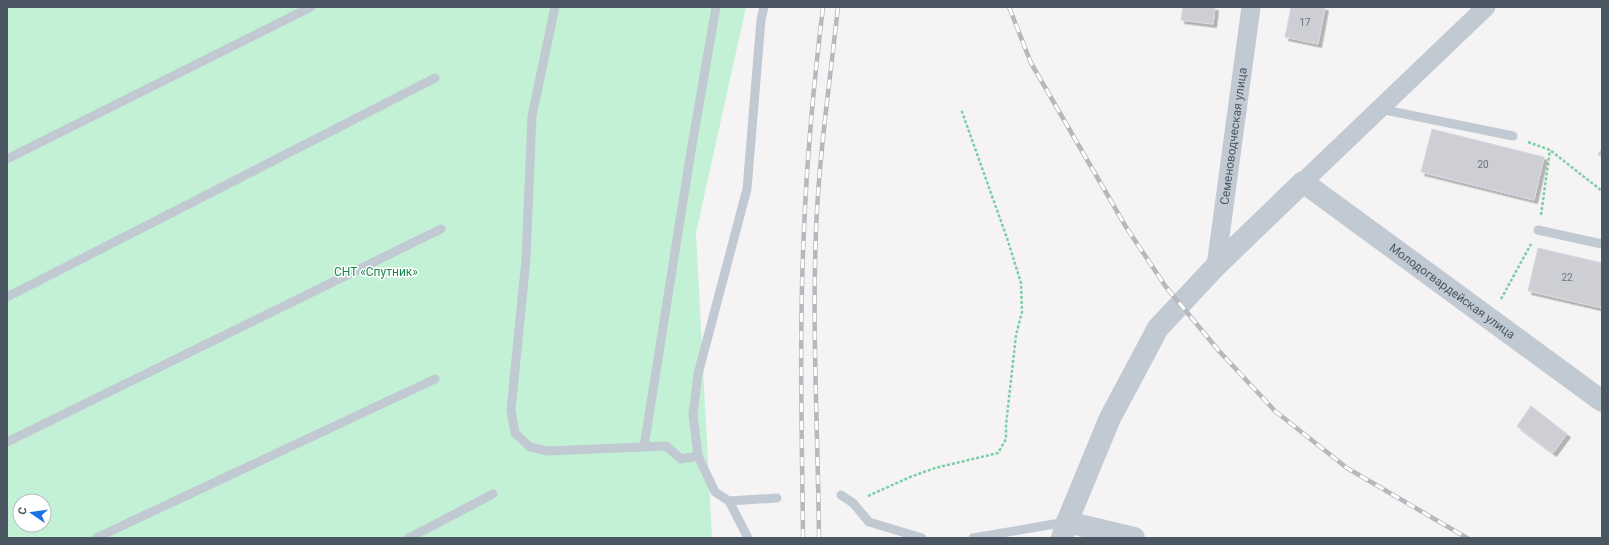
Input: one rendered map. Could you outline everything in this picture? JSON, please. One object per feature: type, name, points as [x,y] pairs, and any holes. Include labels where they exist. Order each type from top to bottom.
[{"type":"street","name":"Семеноводческая улица","points":[[1216,266],[1251,7]]},
{"type":"street","points":[[1134,538],[1065,530],[1110,418],[1158,328],[1216,266],[1486,7]]},
{"type":"street","name":"Молодогвардейская улица","points":[[1303,182],[1602,401]]},
{"type":"lane","points":[[7,159],[311,7]]},
{"type":"lane","points":[[555,7],[532,116],[526,259],[511,410],[516,433],[530,447],[547,451],[666,446],[681,459],[698,456]]},
{"type":"lane","points":[[644,447],[716,7]]},
{"type":"lane","points":[[748,538],[729,501],[715,492],[698,456],[693,414],[698,374],[747,189],[761,20],[764,7]]},
{"type":"lane","points":[[7,297],[435,78]]},
{"type":"lane","points":[[1379,109],[1513,136]]},
{"type":"lane","points":[[7,442],[441,229]]},
{"type":"lane","points":[[1538,230],[1602,244]]},
{"type":"lane","points":[[96,538],[435,379]]},
{"type":"lane","points":[[409,538],[493,494]]},
{"type":"lane","points":[[841,495],[853,503],[868,522],[922,538]]},
{"type":"lane","points":[[729,501],[777,498]]},
{"type":"lane","points":[[973,538],[1065,530]]},
{"type":"path","points":[[853,503],[935,468],[998,452],[1006,439],[1006,425],[1016,335],[1022,312],[1021,284],[1007,238],[962,109]]},
{"type":"path","points":[[1513,136],[1550,150],[1602,191]]},
{"type":"green space","name":"СНТ «Спутник»","points":[[7,7],[746,7],[696,233],[712,538],[7,538]]},
{"type":"building","points":[[1183,7],[1215,7],[1213,24],[1181,20]]},
{"type":"building","points":[[1291,7],[1325,7],[1318,44],[1285,37]]},
{"type":"building","points":[[1432,129],[1544,157],[1534,200],[1421,172]]},
{"type":"building","points":[[1602,149],[1602,158],[1598,154]]},
{"type":"building","points":[[1538,248],[1602,263],[1602,308],[1528,291]]},
{"type":"building","points":[[1531,406],[1567,434],[1553,453],[1517,426]]},
{"type":"railway","points":[[803,538],[801,384],[802,268],[809,146],[823,7]]},
{"type":"railway","points":[[819,538],[815,345],[817,202],[838,7]]},
{"type":"railway","points":[[1009,7],[1031,63],[1126,227],[1166,287],[1219,351],[1275,411],[1347,468],[1467,538]]}]
